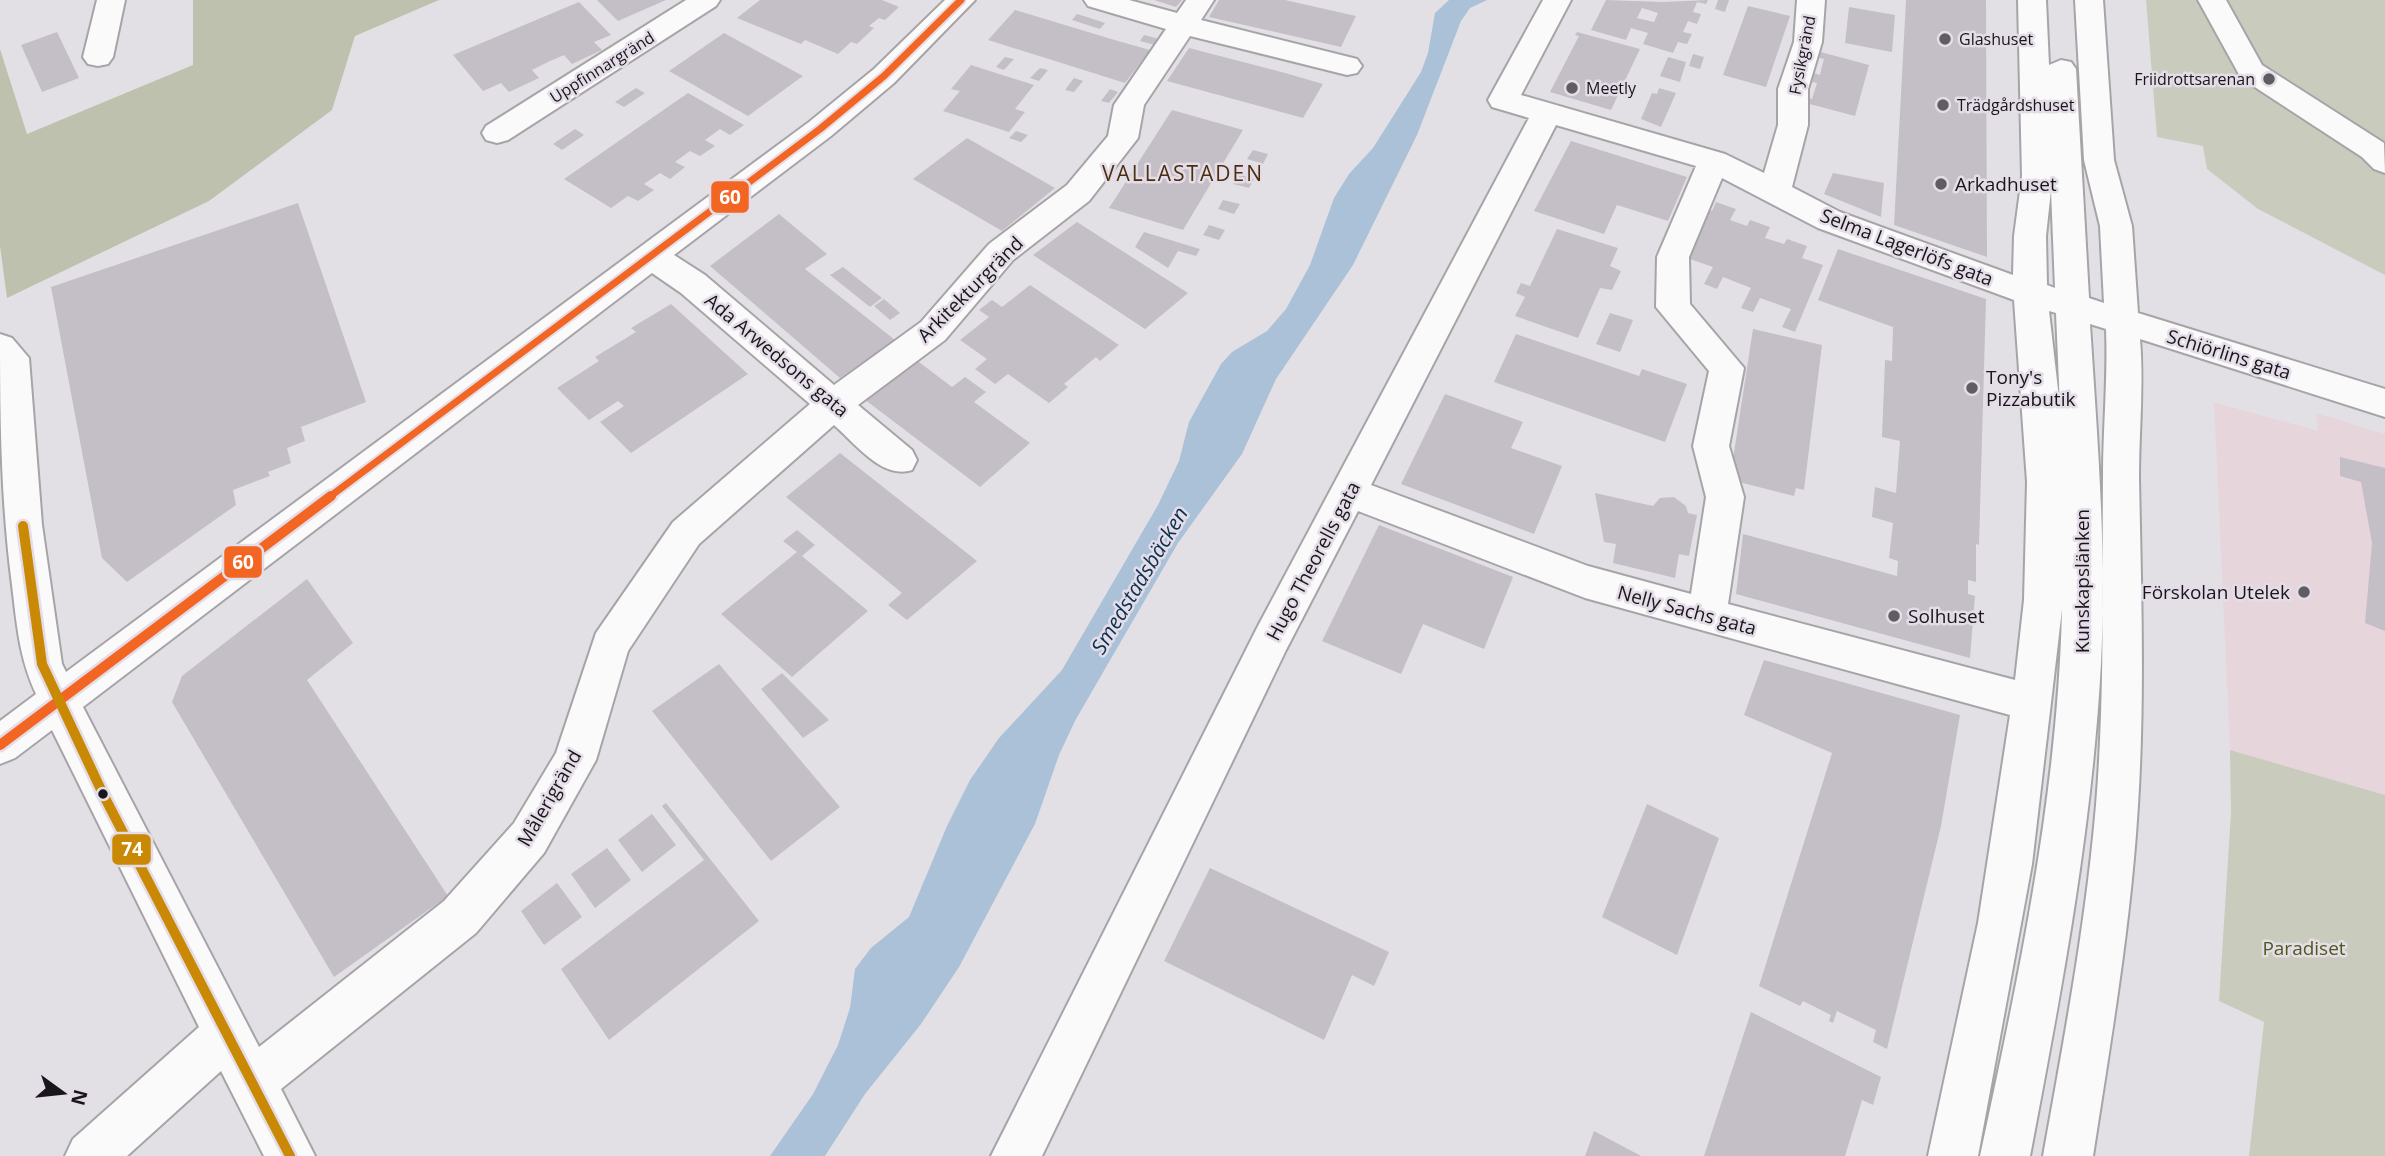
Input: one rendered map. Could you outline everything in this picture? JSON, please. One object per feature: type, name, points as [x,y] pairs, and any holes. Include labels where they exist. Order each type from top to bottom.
[{"type":"street","points":[[98,58],[111,0]]},
{"type":"street","name":"Uppfinnargränd","points":[[497,133],[706,0]]},
{"type":"street","points":[[0,745],[820,129],[884,76],[961,0]]},
{"type":"street","points":[[1098,0],[1191,13],[1347,65]]},
{"type":"street","points":[[1547,113],[1503,100],[1557,0]]},
{"type":"street","name":"Fysikgränd","points":[[1775,191],[1793,125],[1793,89],[1808,42],[1811,0]]},
{"type":"street","points":[[1952,1156],[1991,979],[2017,832],[2044,590],[2043,419],[2036,362],[2030,229],[2038,176],[2032,0]]},
{"type":"street","name":"Kunskapslänken","points":[[2005,1156],[2050,933],[2069,789],[2081,662],[2083,526],[2058,0]]},
{"type":"street","points":[[2067,1156],[2102,955],[2116,806],[2124,672],[2122,473],[2126,383],[2116,226],[2099,160],[2089,0]]},
{"type":"street","points":[[2212,0],[2251,71],[2373,150],[2385,162]]},
{"type":"street","name":"Arkitekturgränd","points":[[835,403],[933,331],[1001,252],[1078,194],[1123,138],[1129,105],[1191,13]]},
{"type":"street","name":"Selma Lagerlöfs gata","points":[[1547,113],[1714,161],[1829,220],[2032,294],[2073,306]]},
{"type":"street","name":"Hugo Theorells gata","points":[[1016,1156],[1272,638],[1547,113]]},
{"type":"street","points":[[1707,616],[1725,497],[1712,446],[1727,368],[1673,307],[1672,257],[1714,161]]},
{"type":"street","name":"Ada Arwedsons gata","points":[[651,256],[693,284],[899,460]]},
{"type":"street","name":"Schiörlins gata","points":[[2073,306],[2385,403]]},
{"type":"street","points":[[0,347],[12,358],[23,525],[42,664],[103,794],[290,1156]]},
{"type":"street","name":"Målerigränd","points":[[252,1082],[460,917],[529,838],[575,760],[610,645],[686,533],[835,403]]},
{"type":"street","name":"Nelly Sachs gata","points":[[1349,492],[1585,582],[2033,703]]},
{"type":"street","points":[[90,1156],[228,1033]]},
{"type":"shaded area","name":"Förskolan Utelek","points":[[2214,402],[2318,431],[2316,413],[2385,434],[2385,795],[2230,750]]},
{"type":"green space","points":[[193,0],[439,0],[355,36],[332,110],[209,201],[7,298],[0,246],[0,49],[27,134],[193,65]]},
{"type":"green space","name":"Friidrottsarenan","points":[[2146,0],[2385,0],[2385,275],[2258,209],[2207,169],[2203,146],[2157,137]]},
{"type":"green space","name":"Paradiset","points":[[2230,750],[2385,795],[2385,1156],[2249,1156],[2264,1022],[2219,1001],[2231,812]]},
{"type":"water","name":"Smedstadsbäcken","points":[[1449,0],[1487,0],[1470,8],[1461,21],[1417,135],[1353,265],[1276,379],[1242,454],[1178,543],[1076,719],[1059,755],[1035,824],[959,967],[921,1024],[865,1094],[825,1156],[770,1156],[813,1094],[838,1045],[850,1008],[855,969],[871,948],[909,917],[947,826],[970,780],[999,738],[1062,670],[1158,505],[1179,461],[1189,422],[1221,364],[1232,352],[1267,331],[1286,309],[1310,265],[1334,198],[1349,174],[1373,148],[1421,72],[1428,53],[1435,13]]},
{"type":"building","points":[[597,0],[666,0],[618,21]]},
{"type":"building","points":[[760,0],[882,0],[899,7],[885,20],[879,18],[869,26],[874,28],[857,44],[851,42],[838,54],[805,40],[801,44],[737,18]]},
{"type":"building","points":[[1154,0],[1182,0],[1176,7]]},
{"type":"building","points":[[1219,0],[1285,0],[1356,16],[1341,47],[1209,17]]},
{"type":"building","points":[[1606,0],[1708,0],[1706,4],[1697,2],[1693,12],[1701,14],[1697,24],[1688,21],[1683,32],[1692,34],[1687,44],[1678,42],[1673,53],[1643,44],[1648,33],[1631,28],[1626,40],[1591,30]],"holes":[[[1642,8],[1658,13],[1654,22],[1637,18]]]},
{"type":"building","points":[[1718,0],[1729,0],[1725,12],[1715,9]]},
{"type":"building","points":[[1906,0],[1986,0],[1987,257],[1894,225]]},
{"type":"building","points":[[579,2],[611,35],[594,42],[602,50],[572,64],[564,55],[548,62],[532,70],[539,78],[509,92],[501,83],[483,91],[453,55]]},
{"type":"building","points":[[1748,6],[1790,16],[1766,87],[1723,75]]},
{"type":"building","points":[[1849,7],[1895,15],[1892,52],[1845,43]]},
{"type":"building","points":[[1015,10],[1150,50],[1125,83],[988,40]]},
{"type":"building","points":[[1077,14],[1105,23],[1100,29],[1072,20]]},
{"type":"building","points":[[57,32],[79,78],[42,92],[21,45]]},
{"type":"building","points":[[1577,32],[1640,49],[1611,110],[1550,92],[1579,36],[1575,35]]},
{"type":"building","points":[[724,33],[803,76],[748,116],[669,71]]},
{"type":"building","points":[[1144,35],[1159,39],[1155,45],[1140,41]]},
{"type":"building","points":[[1189,48],[1323,84],[1303,118],[1167,81]]},
{"type":"building","points":[[1817,51],[1869,65],[1855,116],[1802,102],[1803,97],[1812,99],[1817,83],[1808,81],[1810,72],[1820,75],[1824,59],[1815,57]]},
{"type":"building","points":[[1693,54],[1704,57],[1700,69],[1689,66]]},
{"type":"building","points":[[1005,57],[1014,59],[1004,70],[996,67]]},
{"type":"building","points":[[1668,57],[1686,62],[1680,82],[1660,76]]},
{"type":"building","points":[[971,65],[1034,85],[1015,109],[1025,112],[1009,132],[943,111],[960,91],[951,89]]},
{"type":"building","points":[[1040,68],[1048,70],[1039,81],[1030,78]]},
{"type":"building","points":[[1074,78],[1083,81],[1074,92],[1065,90]]},
{"type":"building","points":[[636,88],[645,93],[624,107],[615,102]]},
{"type":"building","points":[[1659,88],[1676,93],[1661,127],[1641,119],[1652,93],[1657,94]]},
{"type":"building","points":[[1110,89],[1118,92],[1109,103],[1101,101]]},
{"type":"building","points":[[688,93],[744,125],[730,135],[720,129],[705,140],[715,146],[700,156],[690,151],[675,162],[685,167],[670,179],[660,173],[644,184],[654,190],[638,201],[628,196],[611,208],[564,179]]},
{"type":"building","points":[[1172,110],[1243,130],[1183,230],[1109,208]]},
{"type":"building","points":[[575,129],[584,135],[562,150],[553,144]]},
{"type":"building","points":[[1016,131],[1028,135],[1021,142],[1009,138]]},
{"type":"building","points":[[967,138],[1055,188],[1002,231],[913,179]]},
{"type":"building","points":[[1571,141],[1687,177],[1668,221],[1617,205],[1604,234],[1534,211]]},
{"type":"building","points":[[1253,150],[1268,154],[1263,164],[1247,159]]},
{"type":"building","points":[[1833,173],[1884,183],[1881,217],[1824,194]]},
{"type":"building","points":[[1238,174],[1254,179],[1249,188],[1233,184]]},
{"type":"building","points":[[1223,200],[1240,204],[1234,214],[1218,209]]},
{"type":"building","points":[[1716,202],[1736,209],[1730,220],[1747,226],[1750,220],[1770,227],[1765,238],[1784,244],[1787,239],[1807,246],[1802,258],[1823,265],[1795,332],[1782,327],[1791,309],[1760,298],[1753,312],[1741,308],[1751,288],[1723,277],[1717,289],[1704,284],[1713,267],[1684,257],[1709,209],[1712,211]]},
{"type":"building","points":[[298,203],[366,402],[301,427],[305,441],[287,448],[291,463],[268,472],[270,476],[233,490],[236,505],[127,582],[102,558],[51,287]]},
{"type":"building","points":[[779,214],[827,254],[805,269],[895,340],[840,378],[710,266]]},
{"type":"building","points":[[1077,222],[1188,293],[1145,329],[1033,255]]},
{"type":"building","points":[[1209,225],[1225,230],[1219,240],[1203,235]]},
{"type":"building","points":[[1557,229],[1618,248],[1610,266],[1621,271],[1612,290],[1600,288],[1578,338],[1515,316],[1525,297],[1516,293],[1521,283],[1530,286]]},
{"type":"building","points":[[1144,232],[1200,249],[1196,256],[1178,251],[1168,268],[1135,247]]},
{"type":"building","points":[[1838,249],[1986,299],[1979,545],[1976,544],[1976,582],[1968,580],[1968,594],[1975,596],[1970,658],[1736,594],[1743,534],[1897,576],[1898,561],[1889,558],[1893,523],[1872,517],[1875,487],[1896,493],[1900,441],[1882,437],[1885,360],[1892,361],[1893,327],[1818,300]]},
{"type":"building","points":[[843,267],[882,298],[870,307],[830,275]]},
{"type":"building","points":[[1030,285],[1119,345],[1100,361],[1096,357],[1064,384],[1068,387],[1049,403],[1008,374],[995,384],[975,369],[987,359],[960,340],[989,317],[979,310],[992,300],[1002,307]]},
{"type":"building","points":[[884,299],[900,313],[890,320],[874,306]]},
{"type":"building","points":[[671,304],[748,374],[631,453],[600,422],[624,406],[618,401],[589,420],[557,388],[599,361],[595,357],[636,332],[631,328]]},
{"type":"building","points":[[1610,313],[1633,320],[1620,352],[1596,344]]},
{"type":"building","points":[[1753,329],[1822,345],[1804,490],[1796,488],[1794,496],[1735,481],[1731,472]]},
{"type":"building","points":[[1516,334],[1639,376],[1642,369],[1687,384],[1665,442],[1494,382]]},
{"type":"building","points":[[915,359],[952,387],[965,377],[986,392],[974,402],[1030,443],[980,487],[864,399]]},
{"type":"building","points":[[1445,394],[1523,422],[1511,448],[1562,466],[1534,534],[1401,484]]},
{"type":"building","points":[[840,453],[977,561],[907,620],[888,605],[902,593],[786,497]]},
{"type":"building","points":[[2340,457],[2385,468],[2385,631],[2365,623],[2372,543],[2361,482],[2340,476]]},
{"type":"building","points":[[1595,493],[1653,506],[1660,498],[1674,497],[1686,506],[1688,513],[1697,515],[1689,556],[1679,554],[1675,578],[1613,563],[1616,544],[1604,542]]},
{"type":"building","points":[[1379,525],[1513,577],[1484,649],[1423,624],[1401,674],[1322,641]]},
{"type":"building","points":[[797,530],[815,545],[802,556],[868,611],[792,677],[721,614],[797,552],[783,541]]},
{"type":"building","points":[[307,579],[353,643],[307,680],[448,896],[334,977],[172,702],[182,676]]},
{"type":"building","points":[[1764,660],[1960,715],[1941,826],[1887,1049],[1873,1042],[1876,1030],[1837,1011],[1833,1023],[1829,1021],[1831,1015],[1803,1001],[1800,1006],[1759,986],[1832,753],[1744,715]]},
{"type":"building","points":[[719,664],[840,807],[771,861],[652,711]]},
{"type":"building","points":[[782,673],[829,720],[803,738],[761,689]]},
{"type":"building","points":[[666,803],[759,921],[609,1040],[561,969],[704,860],[662,806]]},
{"type":"building","points":[[1647,804],[1719,838],[1677,955],[1602,917]]},
{"type":"building","points":[[652,814],[676,845],[642,872],[618,840]]},
{"type":"building","points":[[607,848],[631,880],[595,908],[571,874]]},
{"type":"building","points":[[1210,868],[1389,952],[1374,986],[1352,975],[1324,1040],[1164,961]]},
{"type":"building","points":[[557,883],[582,917],[544,945],[521,911]]},
{"type":"building","points":[[1751,1012],[1881,1077],[1873,1105],[1862,1100],[1845,1156],[1704,1156]]},
{"type":"building","points":[[1594,1131],[1641,1156],[1585,1156]]},
{"type":"transit line","name":"60","points":[[0,745],[820,129],[884,76],[961,0]]},
{"type":"transit line","name":"74","points":[[23,526],[42,664],[103,794],[290,1156]]},
{"type":"place","name":"Glashuset","points":[[1945,39]]},
{"type":"place","name":"Friidrottsarenan","points":[[2269,79]]},
{"type":"place","name":"Meetly","points":[[1572,88]]},
{"type":"place","name":"Trädgårdshuset","points":[[1943,105]]},
{"type":"place","name":"Arkadhuset","points":[[1941,184]]},
{"type":"place","name":"Tony's Pizzabutik","points":[[1972,388]]},
{"type":"place","name":"Förskolan Utelek","points":[[2304,592]]},
{"type":"place","name":"Solhuset","points":[[1894,616]]},
{"type":"district","name":"VALLASTADEN","points":[[1183,173]]}]
